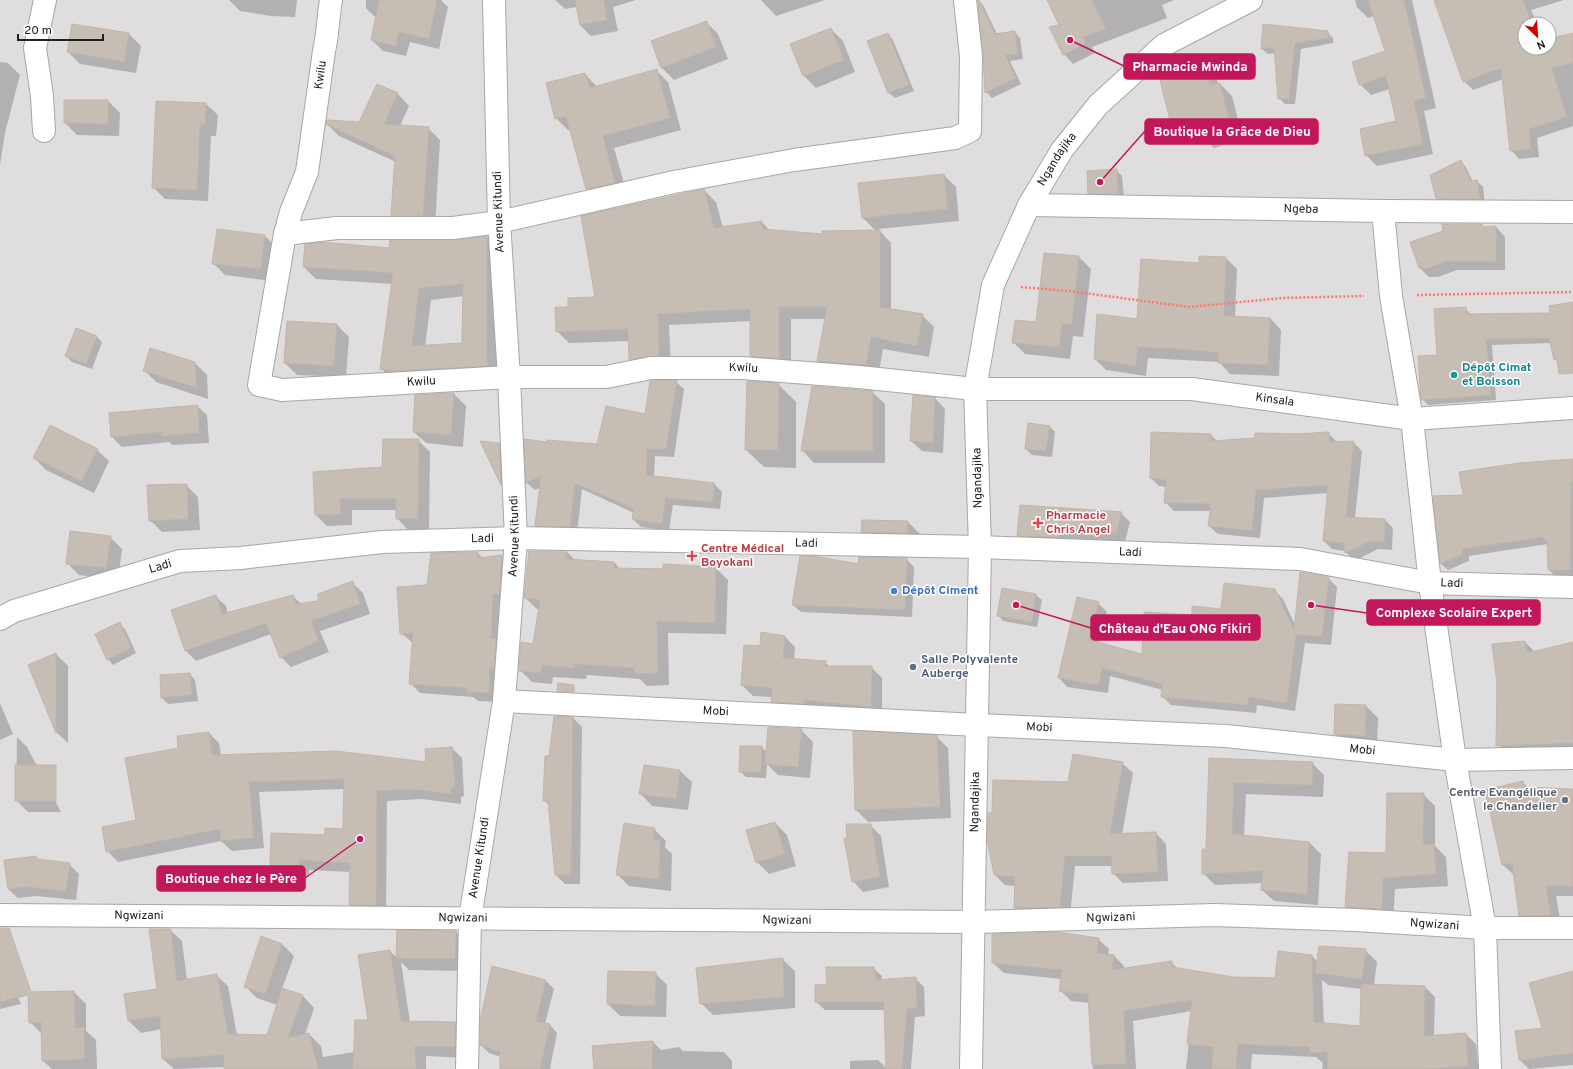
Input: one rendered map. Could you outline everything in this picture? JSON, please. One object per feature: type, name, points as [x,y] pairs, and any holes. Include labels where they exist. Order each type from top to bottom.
[{"type":"street","points":[[44,131],[42,96],[35,48],[45,0]]},
{"type":"street","name":"Kwilu","points":[[332,0],[328,18],[328,33],[324,51],[307,172],[291,212],[285,234],[259,385],[282,390],[509,377],[606,377],[651,368],[742,368],[859,377],[975,390]]},
{"type":"street","name":"Avenue Kitundi","points":[[467,1069],[470,919],[504,701],[516,538],[509,377],[499,222],[494,0]]},
{"type":"street","points":[[285,234],[337,228],[452,228],[499,222],[674,182],[794,160],[955,138],[970,131],[971,56],[965,0]]},
{"type":"street","name":"Ngandajika","points":[[971,1069],[980,547],[975,390],[993,285],[1030,205],[1066,145],[1098,105],[1164,45],[1251,0]]},
{"type":"street","name":"Ngeba","points":[[1030,205],[1384,211],[1573,212]]},
{"type":"street","points":[[1384,211],[1391,296],[1412,419],[1430,583],[1455,760],[1485,928],[1490,1069]]},
{"type":"street","name":"Kinsala","points":[[975,390],[1192,389],[1412,419],[1573,408]]},
{"type":"street","name":"Ladi","points":[[0,619],[14,611],[180,561],[248,557],[382,542],[516,538],[980,547],[1300,559],[1430,583],[1573,587]]},
{"type":"street","name":"Mobi","points":[[504,701],[977,726],[1226,736],[1455,760],[1573,758]]},
{"type":"street","name":"Ngwizani","points":[[0,915],[974,922],[1214,915],[1356,920],[1485,928],[1573,928]]},
{"type":"path","points":[[993,285],[1069,291],[1189,307],[1283,298],[1573,292]]},
{"type":"shaded area","points":[[0,0],[1573,0],[1573,1069],[0,1069]]},
{"type":"building","points":[[379,0],[437,0],[429,39],[399,32],[396,46],[371,40]]},
{"type":"building","points":[[575,0],[604,0],[607,20],[580,25]]},
{"type":"building","points":[[978,0],[995,34],[1015,31],[1018,54],[1005,55],[1016,78],[985,93],[983,55]]},
{"type":"building","points":[[1047,0],[1092,0],[1106,29],[1083,37],[1086,43],[1063,55],[1049,27],[1059,25]]},
{"type":"building","points":[[1368,0],[1404,0],[1426,98],[1414,101],[1423,144],[1365,156],[1360,129],[1396,121],[1386,76],[1359,85],[1352,62],[1385,51]]},
{"type":"building","points":[[1434,0],[1523,0],[1529,16],[1517,16],[1517,56],[1557,56],[1557,37],[1573,33],[1573,63],[1552,68],[1567,117],[1529,129],[1531,149],[1510,151],[1501,68],[1463,82]]},
{"type":"building","points":[[707,21],[716,47],[661,68],[651,41]]},
{"type":"building","points":[[72,24],[129,33],[124,62],[67,52]]},
{"type":"building","points":[[1263,24],[1328,31],[1328,38],[1295,43],[1289,99],[1278,99],[1274,47],[1261,49]]},
{"type":"building","points":[[831,28],[844,60],[803,76],[790,44]]},
{"type":"building","points":[[888,33],[909,85],[888,93],[867,41]]},
{"type":"building","points":[[1203,55],[1210,85],[1220,83],[1231,127],[1201,137],[1201,126],[1172,128],[1157,68]]},
{"type":"building","points":[[657,69],[670,118],[603,136],[615,183],[586,189],[566,116],[555,119],[546,83],[585,73],[590,88]]},
{"type":"building","points":[[377,84],[398,93],[384,124],[429,127],[423,216],[391,216],[395,156],[326,124],[327,120],[359,122]]},
{"type":"building","points":[[64,100],[108,100],[108,124],[64,123]]},
{"type":"building","points":[[156,101],[206,103],[205,124],[200,124],[197,190],[152,188]]},
{"type":"building","points":[[1461,160],[1471,181],[1477,180],[1480,199],[1436,199],[1430,175]]},
{"type":"building","points":[[1117,169],[1118,194],[1088,194],[1087,171]]},
{"type":"building","points":[[944,174],[948,209],[862,218],[858,183]]},
{"type":"building","points":[[704,189],[714,228],[762,221],[763,229],[822,234],[822,231],[880,230],[880,307],[923,314],[917,346],[871,337],[866,365],[817,361],[827,307],[779,307],[779,358],[750,356],[750,309],[658,314],[659,356],[629,360],[628,329],[556,332],[555,307],[568,307],[568,298],[595,297],[581,216]]},
{"type":"building","points":[[1442,224],[1482,224],[1483,227],[1496,226],[1496,261],[1447,261],[1428,268],[1419,268],[1410,242],[1443,231]]},
{"type":"building","points":[[217,229],[265,235],[261,269],[212,264]]},
{"type":"building","points":[[487,236],[487,366],[393,371],[380,369],[393,273],[303,267],[305,244],[321,242],[389,248],[390,240],[453,240]],"holes":[[[463,284],[462,343],[412,346],[419,288]]]},
{"type":"building","points":[[1044,253],[1079,256],[1072,325],[1062,324],[1059,347],[1012,343],[1015,320],[1036,322]]},
{"type":"building","points":[[1199,256],[1226,257],[1224,316],[1270,318],[1268,365],[1218,363],[1219,353],[1138,347],[1136,366],[1094,359],[1097,314],[1137,319],[1141,259],[1199,263]]},
{"type":"building","points":[[1573,302],[1573,373],[1559,374],[1557,359],[1554,360],[1549,338],[1486,339],[1491,395],[1421,400],[1418,356],[1437,355],[1434,309],[1466,307],[1466,314],[1550,313],[1549,306]]},
{"type":"building","points":[[287,321],[337,324],[334,366],[284,363]]},
{"type":"building","points":[[76,328],[97,336],[86,364],[65,356]]},
{"type":"building","points":[[150,348],[195,362],[197,388],[143,371]]},
{"type":"building","points":[[677,380],[666,449],[647,449],[646,475],[714,483],[713,502],[666,498],[662,524],[632,519],[634,509],[575,483],[570,527],[535,526],[541,476],[526,483],[524,439],[547,442],[547,440],[597,444],[606,406],[645,414],[650,381]]},
{"type":"building","points":[[747,381],[779,383],[778,450],[745,450]]},
{"type":"building","points":[[812,386],[873,391],[873,451],[801,451]]},
{"type":"building","points":[[454,393],[451,435],[413,432],[415,395]]},
{"type":"building","points":[[913,395],[935,397],[933,443],[910,441]]},
{"type":"building","points":[[198,405],[199,433],[161,436],[161,432],[111,437],[109,413]]},
{"type":"building","points":[[1028,423],[1050,426],[1046,451],[1025,449]]},
{"type":"building","points":[[50,425],[98,449],[82,481],[33,458]]},
{"type":"building","points":[[1151,432],[1211,434],[1211,441],[1255,438],[1255,433],[1298,434],[1329,432],[1329,442],[1354,441],[1346,517],[1385,519],[1385,542],[1370,541],[1345,553],[1343,543],[1323,541],[1328,485],[1256,490],[1252,531],[1208,526],[1211,504],[1164,503],[1166,480],[1150,478]]},
{"type":"building","points":[[383,439],[419,439],[418,519],[396,519],[396,499],[340,499],[341,514],[315,515],[313,472],[382,467]]},
{"type":"building","points":[[480,441],[499,443],[501,485]]},
{"type":"building","points":[[1573,459],[1573,482],[1571,482],[1570,570],[1548,570],[1547,540],[1543,540],[1543,537],[1462,549],[1463,554],[1440,564],[1433,496],[1463,495],[1459,472],[1519,463]]},
{"type":"building","points":[[187,484],[188,519],[149,521],[147,485]]},
{"type":"building","points":[[1020,505],[1122,512],[1116,533],[1060,530],[1059,537],[1017,536]]},
{"type":"building","points":[[862,520],[908,521],[908,533],[861,532]]},
{"type":"building","points":[[70,531],[111,536],[106,568],[66,564]]},
{"type":"building","points":[[529,551],[567,552],[566,559],[614,562],[614,568],[663,569],[663,564],[716,567],[715,623],[657,621],[658,673],[635,674],[634,668],[575,664],[575,668],[542,665],[541,673],[519,671],[521,642],[533,644],[540,600],[524,598]]},
{"type":"building","points":[[478,552],[478,558],[502,555],[499,595],[493,594],[491,638],[496,639],[494,668],[490,667],[489,693],[467,692],[467,688],[409,684],[413,633],[400,634],[397,587],[427,585],[431,553]]},
{"type":"building","points":[[800,556],[815,556],[858,564],[859,557],[907,558],[905,610],[792,605]]},
{"type":"building","points":[[1300,572],[1329,577],[1322,636],[1296,635],[1287,703],[1249,697],[1248,705],[1161,697],[1162,684],[1102,668],[1099,685],[1058,678],[1077,597],[1099,602],[1089,640],[1142,654],[1144,612],[1192,615],[1192,606],[1221,609],[1224,583],[1275,589],[1294,630]]},
{"type":"building","points":[[353,581],[360,604],[311,621],[319,641],[280,658],[266,623],[185,651],[171,610],[216,595],[222,614],[293,595],[296,604],[318,601],[318,594]]},
{"type":"building","points":[[1002,588],[1036,594],[1032,622],[997,616]]},
{"type":"building","points":[[120,622],[131,648],[107,660],[95,634]]},
{"type":"building","points":[[761,632],[785,636],[783,658],[826,661],[825,666],[872,666],[871,707],[804,700],[804,704],[771,702],[772,688],[741,685],[744,645],[760,646]]},
{"type":"building","points":[[1525,641],[1527,653],[1573,642],[1573,743],[1496,746],[1497,684],[1492,644]]},
{"type":"building","points":[[56,653],[56,733],[28,665]]},
{"type":"building","points":[[190,673],[192,695],[161,698],[160,675]]},
{"type":"building","points":[[558,683],[574,685],[574,692],[557,691]]},
{"type":"building","points":[[1335,704],[1366,705],[1365,736],[1334,734]]},
{"type":"building","points":[[554,716],[573,717],[571,875],[555,875],[548,801],[543,801],[545,756],[549,756]]},
{"type":"building","points":[[768,727],[802,729],[798,767],[765,764]]},
{"type":"building","points":[[853,731],[937,735],[940,807],[855,810]]},
{"type":"building","points":[[209,732],[212,755],[336,751],[426,762],[425,749],[452,747],[455,787],[451,787],[451,794],[411,789],[377,791],[376,905],[349,905],[350,863],[299,860],[299,867],[270,866],[271,833],[325,835],[325,828],[343,829],[344,779],[249,782],[254,838],[221,841],[220,829],[106,852],[102,827],[136,820],[125,758],[178,748],[177,736]]},
{"type":"building","points":[[740,746],[762,746],[761,772],[739,772]]},
{"type":"building","points":[[1073,754],[1123,762],[1110,834],[1156,832],[1158,872],[1112,874],[1111,856],[1065,856],[1060,907],[1014,908],[1015,877],[994,875],[987,839],[988,813],[992,812],[993,780],[1068,782]]},
{"type":"building","points":[[1209,758],[1313,762],[1312,785],[1234,783],[1232,834],[1309,842],[1307,894],[1261,890],[1263,871],[1202,874],[1202,849],[1206,849]]},
{"type":"building","points":[[15,765],[56,765],[56,801],[15,801]]},
{"type":"building","points":[[644,765],[680,770],[676,799],[639,794]]},
{"type":"building","points":[[1523,781],[1524,787],[1573,789],[1573,886],[1546,886],[1551,915],[1519,916],[1512,863],[1502,865],[1485,790]]},
{"type":"building","points":[[1387,793],[1424,793],[1423,845],[1434,844],[1436,874],[1383,878],[1382,909],[1345,907],[1349,852],[1386,853]]},
{"type":"building","points":[[775,822],[785,854],[756,863],[746,830]]},
{"type":"building","points":[[624,823],[655,828],[653,840],[660,841],[659,879],[616,875]]},
{"type":"building","points":[[846,824],[871,824],[880,877],[852,882],[844,838],[847,838]]},
{"type":"building","points":[[36,856],[37,859],[70,863],[66,891],[26,887],[8,889],[4,860]]},
{"type":"building","points":[[0,928],[9,928],[31,992],[74,991],[75,1028],[84,1027],[85,1059],[42,1061],[41,1022],[29,1023],[28,995],[0,1002]]},
{"type":"building","points":[[149,929],[171,929],[177,981],[217,974],[228,1034],[267,1035],[282,988],[303,995],[288,1038],[309,1033],[318,1069],[224,1069],[224,1055],[162,1059],[160,1016],[128,1021],[124,994],[157,989]]},
{"type":"building","points":[[397,930],[456,931],[455,959],[396,958]]},
{"type":"building","points":[[1057,932],[1099,938],[1097,953],[1114,955],[1112,970],[1172,961],[1172,967],[1233,977],[1275,978],[1278,951],[1312,955],[1314,1022],[1360,1026],[1361,984],[1425,986],[1424,1036],[1466,1033],[1468,1066],[1424,1069],[1328,1069],[1327,1052],[1310,1053],[1310,1047],[1238,1044],[1236,1069],[1212,1069],[1213,1047],[1187,1044],[1192,1000],[1124,1011],[1126,1064],[1092,1065],[1088,994],[1059,991],[1062,970],[992,963],[992,934]]},
{"type":"building","points":[[261,936],[282,944],[265,994],[244,987]]},
{"type":"building","points":[[1319,946],[1366,949],[1362,979],[1315,973]]},
{"type":"building","points":[[390,950],[401,1021],[455,1022],[455,1047],[415,1046],[416,1069],[353,1069],[355,1020],[368,1020],[358,955]]},
{"type":"building","points":[[783,958],[784,997],[700,1004],[696,968]]},
{"type":"building","points":[[492,966],[546,980],[536,1021],[550,1024],[540,1069],[500,1069],[500,1052],[480,1045],[480,1021]]},
{"type":"building","points":[[826,967],[874,967],[876,980],[916,977],[917,1008],[907,1009],[902,1069],[886,1069],[884,1002],[815,1002],[815,985],[827,984]]},
{"type":"building","points":[[608,971],[656,972],[655,1006],[607,1004]]},
{"type":"building","points":[[1573,971],[1573,1053],[1519,1060],[1515,1031],[1542,1028],[1529,983]]},
{"type":"building","points":[[653,1041],[652,1069],[594,1069],[592,1046]]},
{"type":"place","name":"Pharmacie Mwinda","points":[[1070,40]]},
{"type":"place","name":"Boutique la Grâce de Dieu","points":[[1100,182]]},
{"type":"place","name":"Dépôt Cimat et Boisson","points":[[1454,375]]},
{"type":"place","name":"Pharmacie Chris Angel","points":[[1038,523]]},
{"type":"place","name":"Centre Médical Boyokani","points":[[692,556]]},
{"type":"place","name":"Dépôt Ciment","points":[[894,591]]},
{"type":"place","name":"Château d'Eau ONG Fikiri","points":[[1016,605]]},
{"type":"place","name":"Complexe Scolaire Expert","points":[[1311,605]]},
{"type":"place","name":"Salle Polyvalente Auberge","points":[[913,667]]},
{"type":"place","name":"Centre Evangélique le Chandelier","points":[[1565,800]]},
{"type":"place","name":"Boutique chez le Père","points":[[360,839]]}]
